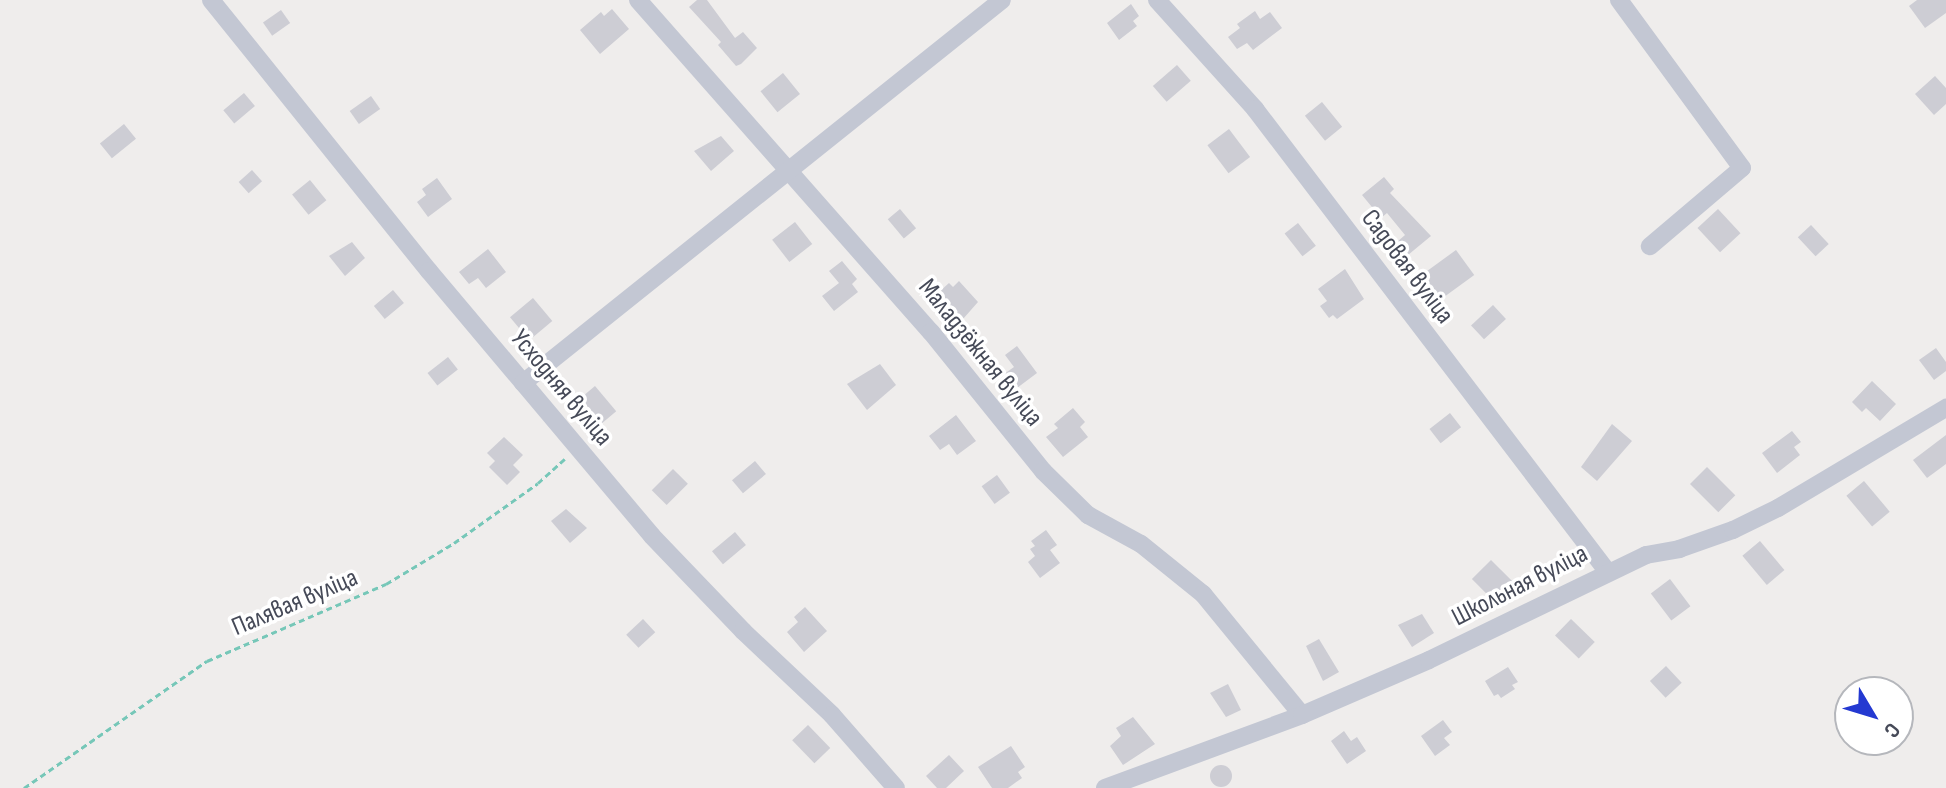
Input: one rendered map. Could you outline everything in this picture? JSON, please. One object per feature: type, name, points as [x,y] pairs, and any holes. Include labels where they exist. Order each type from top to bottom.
[{"type":"street","name":"Усходняя вуліца","points":[[211,0],[523,383],[662,547],[743,631],[832,715],[896,788]]},
{"type":"street","name":"Маладзёжная вуліца","points":[[638,0],[931,332],[1072,502],[1141,544],[1203,594],[1302,715]]},
{"type":"street","points":[[523,383],[1002,0]]},
{"type":"street","name":"Садовая вуліца","points":[[1157,0],[1255,109],[1607,571]]},
{"type":"street","points":[[1619,0],[1742,168],[1650,246]]},
{"type":"street","name":"Школьная вуліца","points":[[1105,788],[1302,715],[1511,623],[1607,571],[1744,524],[1946,408]]},
{"type":"path","name":"Палявая вуліца","points":[[24,788],[207,661],[386,584],[454,543],[538,483],[577,448]]},
{"type":"building","points":[[697,0],[707,0],[735,38],[743,32],[757,48],[741,64],[736,66],[718,45],[721,42],[689,7]]},
{"type":"building","points":[[1917,0],[1946,0],[1946,13],[1925,28],[1909,6]]},
{"type":"building","points":[[1131,4],[1139,16],[1133,21],[1137,26],[1119,40],[1107,23]]},
{"type":"building","points":[[612,9],[629,29],[600,54],[580,30],[601,12],[604,16]]},
{"type":"building","points":[[281,10],[290,23],[272,36],[263,23]]},
{"type":"building","points":[[1255,11],[1260,19],[1270,12],[1282,28],[1253,50],[1247,43],[1237,49],[1228,37],[1240,28],[1237,24]]},
{"type":"building","points":[[1177,65],[1191,81],[1167,102],[1153,86]]},
{"type":"building","points":[[783,73],[800,94],[777,112],[760,91]]},
{"type":"building","points":[[1935,76],[1946,88],[1946,104],[1934,115],[1915,94]]},
{"type":"building","points":[[244,93],[255,106],[234,123],[223,110]]},
{"type":"building","points":[[371,96],[380,109],[359,124],[350,111]]},
{"type":"building","points":[[1322,102],[1342,127],[1325,141],[1305,116]]},
{"type":"building","points":[[124,124],[136,139],[112,158],[100,144]]},
{"type":"building","points":[[1229,129],[1250,157],[1229,173],[1207,145]]},
{"type":"building","points":[[721,136],[734,151],[711,171],[694,151]]},
{"type":"building","points":[[252,170],[262,181],[249,193],[239,182]]},
{"type":"building","points":[[1384,177],[1394,189],[1390,193],[1431,236],[1408,255],[1397,242],[1405,235],[1387,213],[1381,218],[1362,195]]},
{"type":"building","points":[[437,178],[452,199],[428,217],[417,202],[426,195],[422,189]]},
{"type":"building","points":[[310,180],[326,200],[308,215],[292,194]]},
{"type":"building","points":[[900,209],[916,228],[904,238],[888,219]]},
{"type":"building","points":[[1718,209],[1741,233],[1720,252],[1698,228]]},
{"type":"building","points":[[795,222],[812,244],[789,262],[772,240]]},
{"type":"building","points":[[1298,223],[1316,246],[1302,256],[1285,233]]},
{"type":"building","points":[[1811,225],[1829,244],[1816,256],[1798,237]]},
{"type":"building","points":[[352,242],[365,258],[345,276],[329,256]]},
{"type":"building","points":[[488,249],[506,272],[486,288],[478,278],[469,284],[459,272]]},
{"type":"building","points":[[1456,250],[1474,275],[1440,300],[1422,275]]},
{"type":"building","points":[[842,261],[857,279],[852,284],[858,292],[834,311],[822,296],[839,283],[829,271]]},
{"type":"building","points":[[1345,269],[1364,299],[1337,319],[1333,315],[1329,318],[1320,306],[1327,301],[1318,289]]},
{"type":"building","points":[[959,281],[978,302],[963,319],[958,314],[949,323],[929,301],[949,283],[953,287]]},
{"type":"building","points":[[393,290],[404,303],[385,319],[374,306]]},
{"type":"building","points":[[533,298],[552,321],[529,340],[510,317]]},
{"type":"building","points":[[1493,305],[1506,319],[1484,339],[1471,325]]},
{"type":"building","points":[[1017,346],[1037,373],[1009,394],[997,379],[1014,367],[1005,355]]},
{"type":"building","points":[[1936,348],[1946,362],[1946,371],[1934,380],[1919,360]]},
{"type":"building","points":[[448,357],[458,370],[437,386],[428,373]]},
{"type":"building","points":[[880,364],[896,385],[867,410],[847,384]]},
{"type":"building","points":[[1872,381],[1896,404],[1880,421],[1866,408],[1862,412],[1852,402]]},
{"type":"building","points":[[595,386],[616,411],[602,423],[580,398]]},
{"type":"building","points":[[1073,408],[1085,422],[1080,427],[1088,437],[1063,457],[1046,437],[1058,428],[1054,424]]},
{"type":"building","points":[[1450,413],[1461,427],[1441,443],[1430,429]]},
{"type":"building","points":[[956,415],[976,441],[957,455],[949,444],[940,450],[929,436]]},
{"type":"building","points":[[1612,424],[1632,441],[1597,481],[1581,467]]},
{"type":"building","points":[[1792,431],[1801,442],[1794,447],[1800,455],[1777,473],[1762,453]]},
{"type":"building","points":[[1946,435],[1946,464],[1927,478],[1913,460]]},
{"type":"building","points":[[504,437],[523,455],[513,465],[520,472],[507,485],[489,467],[495,461],[487,453]]},
{"type":"building","points":[[755,461],[766,474],[743,493],[732,480]]},
{"type":"building","points":[[1707,467],[1735,495],[1718,512],[1690,484]]},
{"type":"building","points":[[673,469],[688,484],[667,505],[652,490]]},
{"type":"building","points":[[997,475],[1010,493],[995,504],[982,486]]},
{"type":"building","points":[[1864,481],[1890,512],[1872,526],[1846,496]]},
{"type":"building","points":[[566,509],[587,528],[570,543],[551,521]]},
{"type":"building","points":[[1046,530],[1057,545],[1050,550],[1060,563],[1040,578],[1028,562],[1035,556],[1030,549],[1035,546],[1031,541]]},
{"type":"building","points":[[735,532],[746,545],[723,564],[712,551]]},
{"type":"building","points":[[1760,541],[1784,570],[1767,585],[1742,556]]},
{"type":"building","points":[[1491,560],[1514,583],[1495,602],[1472,579]]},
{"type":"building","points":[[1670,579],[1690,606],[1671,621],[1651,593]]},
{"type":"building","points":[[805,607],[827,631],[804,652],[787,632],[798,622],[794,617]]},
{"type":"building","points":[[1422,614],[1434,633],[1412,647],[1398,625]]},
{"type":"building","points":[[643,619],[655,632],[638,648],[626,635]]},
{"type":"building","points":[[1571,619],[1595,642],[1579,658],[1555,636]]},
{"type":"building","points":[[1319,639],[1339,672],[1323,681],[1306,646]]},
{"type":"building","points":[[1666,666],[1682,683],[1666,698],[1650,681]]},
{"type":"building","points":[[1508,667],[1518,682],[1512,685],[1515,689],[1501,698],[1498,694],[1494,696],[1485,681]]},
{"type":"building","points":[[1228,684],[1241,710],[1226,717],[1210,693]]},
{"type":"building","points":[[1133,717],[1155,744],[1123,765],[1110,746],[1121,736],[1116,728]]},
{"type":"building","points":[[1443,720],[1452,732],[1444,738],[1450,745],[1435,756],[1421,736]]},
{"type":"building","points":[[808,725],[830,748],[814,763],[792,740]]},
{"type":"building","points":[[1344,731],[1351,741],[1357,737],[1366,751],[1347,764],[1331,741]]},
{"type":"building","points":[[1011,746],[1025,767],[1018,772],[1022,778],[1008,788],[992,788],[978,767]]},
{"type":"building","points":[[949,755],[964,771],[946,788],[937,788],[926,776]]},
{"type":"building","points":[[1221,765],[1229,768],[1232,776],[1229,784],[1221,787],[1213,784],[1210,776],[1213,768]]}]
